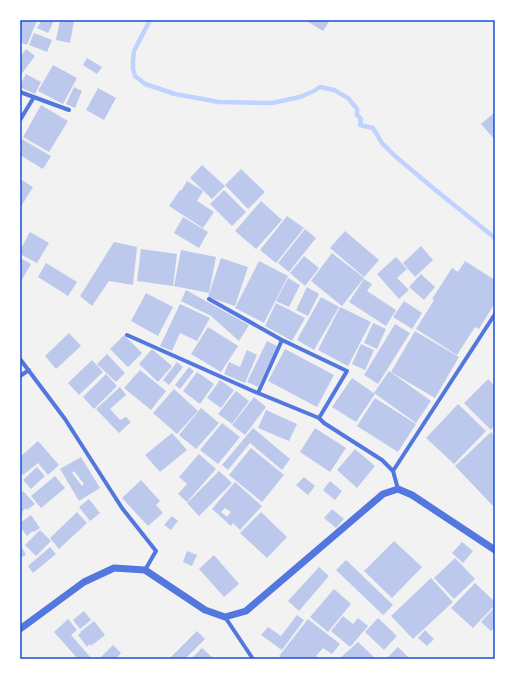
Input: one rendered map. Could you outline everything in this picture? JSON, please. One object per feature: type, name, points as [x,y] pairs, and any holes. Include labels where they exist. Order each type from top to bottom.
[{"type":"street","points":[[20,92],[69,110]]},
{"type":"street","points":[[20,120],[34,97]]},
{"type":"street","points":[[209,299],[282,340],[348,371],[319,418]]},
{"type":"street","points":[[393,471],[495,314]]},
{"type":"street","points":[[127,335],[258,393],[319,418],[324,423],[382,460],[393,471],[398,489]]},
{"type":"street","points":[[258,393],[282,340]]},
{"type":"street","points":[[20,359],[65,419],[122,508],[156,551],[145,570]]},
{"type":"street","points":[[20,376],[28,370]]},
{"type":"street","points":[[20,629],[84,582],[114,568],[145,570],[205,610],[225,617],[246,611],[383,494],[398,489],[412,495],[495,550]]},
{"type":"street","points":[[225,617],[253,659]]},
{"type":"building","points":[[20,20],[37,20],[27,45],[20,42]]},
{"type":"building","points":[[42,20],[54,20],[48,33],[37,28]]},
{"type":"building","points":[[60,20],[74,21],[70,43],[56,40]]},
{"type":"building","points":[[305,20],[330,20],[323,31]]},
{"type":"building","points":[[34,33],[52,40],[47,52],[29,45]]},
{"type":"building","points":[[26,49],[35,56],[20,76],[20,57]]},
{"type":"building","points":[[87,58],[102,67],[97,74],[83,65]]},
{"type":"building","points":[[53,65],[77,78],[63,104],[38,91]]},
{"type":"building","points":[[26,74],[41,82],[35,94],[20,87]]},
{"type":"building","points":[[74,87],[82,91],[75,108],[66,104]]},
{"type":"building","points":[[98,88],[116,98],[104,120],[86,110]]},
{"type":"building","points":[[41,105],[68,121],[49,152],[23,137]]},
{"type":"building","points":[[495,112],[495,140],[481,124]]},
{"type":"building","points":[[20,138],[51,156],[43,169],[20,155]]},
{"type":"building","points":[[202,165],[225,186],[212,199],[190,178]]},
{"type":"building","points":[[241,169],[265,192],[248,209],[225,185]]},
{"type":"building","points":[[20,179],[33,187],[20,208]]},
{"type":"building","points":[[187,181],[203,191],[197,201],[214,212],[203,228],[169,206]]},
{"type":"building","points":[[224,190],[246,212],[232,226],[210,204]]},
{"type":"building","points":[[261,201],[282,220],[256,249],[235,231]]},
{"type":"building","points":[[287,216],[304,228],[276,263],[260,250]]},
{"type":"building","points":[[183,217],[208,232],[199,248],[174,233]]},
{"type":"building","points":[[305,229],[316,238],[289,272],[278,263]]},
{"type":"building","points":[[345,231],[379,260],[364,277],[330,248]]},
{"type":"building","points":[[30,232],[49,243],[37,263],[20,254],[20,250]]},
{"type":"building","points":[[114,242],[137,247],[133,285],[109,281],[92,306],[80,296]]},
{"type":"building","points":[[421,246],[433,260],[415,277],[403,263]]},
{"type":"building","points":[[141,249],[177,254],[173,286],[137,281]]},
{"type":"building","points":[[181,250],[216,257],[209,293],[174,286]]},
{"type":"building","points":[[332,253],[364,278],[342,306],[311,281]]},
{"type":"building","points":[[304,256],[319,268],[305,286],[290,273]]},
{"type":"building","points":[[396,257],[407,269],[397,278],[409,290],[399,299],[377,274]]},
{"type":"building","points":[[20,258],[31,264],[20,283]]},
{"type":"building","points":[[221,258],[248,267],[235,306],[208,297]]},
{"type":"building","points":[[259,261],[288,276],[264,323],[235,308]]},
{"type":"building","points":[[465,261],[495,280],[495,303],[479,329],[475,327],[457,355],[416,329],[434,300],[432,299],[452,268],[458,272]]},
{"type":"building","points":[[46,263],[77,282],[68,296],[38,277]]},
{"type":"building","points":[[421,274],[435,287],[424,300],[409,287]]},
{"type":"building","points":[[288,278],[300,285],[289,307],[276,301]]},
{"type":"building","points":[[364,279],[372,284],[367,291],[396,310],[386,326],[349,302]]},
{"type":"building","points":[[307,287],[319,294],[308,316],[296,310]]},
{"type":"building","points":[[186,290],[249,325],[239,341],[211,316],[181,301]]},
{"type":"building","points":[[146,293],[173,307],[158,336],[131,321]]},
{"type":"building","points":[[321,297],[339,307],[314,350],[297,340]]},
{"type":"building","points":[[404,301],[422,313],[412,329],[393,317]]},
{"type":"building","points":[[276,303],[305,318],[292,341],[265,326]]},
{"type":"building","points":[[180,304],[210,318],[197,341],[180,333],[172,351],[160,346]]},
{"type":"building","points":[[340,307],[371,322],[348,366],[318,350]]},
{"type":"building","points":[[373,323],[386,329],[377,349],[364,343]]},
{"type":"building","points":[[395,324],[410,333],[378,384],[364,375]]},
{"type":"building","points":[[208,327],[238,346],[221,372],[191,354]]},
{"type":"building","points":[[415,331],[459,357],[435,398],[391,372]]},
{"type":"building","points":[[69,333],[81,346],[56,369],[45,356]]},
{"type":"building","points":[[124,335],[142,353],[128,367],[110,349]]},
{"type":"building","points":[[267,341],[277,346],[258,387],[247,382]]},
{"type":"building","points":[[361,344],[374,350],[365,370],[352,364]]},
{"type":"building","points":[[152,349],[172,366],[158,382],[139,364]]},
{"type":"building","points":[[285,349],[334,375],[317,407],[268,381]]},
{"type":"building","points":[[247,350],[257,355],[245,383],[224,374],[229,362],[240,367]]},
{"type":"building","points":[[107,354],[125,373],[116,382],[97,364]]},
{"type":"building","points":[[92,360],[103,372],[79,395],[68,383]]},
{"type":"building","points":[[177,362],[183,367],[169,385],[163,380]]},
{"type":"building","points":[[189,367],[194,371],[180,389],[175,385]]},
{"type":"building","points":[[140,370],[166,391],[151,410],[124,388]]},
{"type":"building","points":[[389,371],[431,401],[416,423],[374,393]]},
{"type":"building","points":[[197,372],[214,384],[200,404],[183,391]]},
{"type":"building","points":[[106,374],[117,386],[94,409],[83,397]]},
{"type":"building","points":[[352,378],[375,394],[356,422],[332,407]]},
{"type":"building","points":[[488,379],[495,386],[495,426],[491,430],[464,403]]},
{"type":"building","points":[[220,380],[234,390],[221,408],[207,398]]},
{"type":"building","points":[[120,387],[126,395],[110,409],[120,420],[126,417],[131,422],[119,433],[96,409]]},
{"type":"building","points":[[174,389],[198,411],[177,434],[153,413]]},
{"type":"building","points":[[236,391],[249,401],[232,424],[218,414]]},
{"type":"building","points":[[254,397],[266,407],[245,435],[232,425]]},
{"type":"building","points":[[375,398],[416,424],[398,452],[357,426]]},
{"type":"building","points":[[458,404],[486,431],[454,464],[426,438]]},
{"type":"building","points":[[201,408],[219,423],[196,449],[179,435]]},
{"type":"building","points":[[266,410],[297,424],[289,441],[258,428]]},
{"type":"building","points":[[222,423],[240,437],[218,464],[200,450]]},
{"type":"building","points":[[253,428],[290,459],[282,470],[250,443],[228,470],[222,465]]},
{"type":"building","points":[[315,428],[346,448],[330,472],[300,452]]},
{"type":"building","points":[[491,432],[495,436],[495,504],[493,506],[455,466]]},
{"type":"building","points":[[172,433],[187,450],[160,472],[145,455]]},
{"type":"building","points":[[38,441],[59,465],[48,475],[38,463],[23,475],[20,471],[20,457]]},
{"type":"building","points":[[251,448],[284,475],[262,502],[229,475]]},
{"type":"building","points":[[355,449],[375,466],[357,488],[337,470]]},
{"type":"building","points":[[199,454],[216,469],[187,502],[178,494],[187,484],[179,477]]},
{"type":"building","points":[[81,457],[100,488],[79,501],[60,469]],"holes":[[[74,471],[84,484],[82,486],[72,473]]]},
{"type":"building","points":[[37,467],[45,476],[31,489],[23,480]]},
{"type":"building","points":[[219,471],[232,483],[199,516],[187,503]]},
{"type":"building","points":[[55,476],[65,488],[41,508],[31,496]]},
{"type":"building","points":[[304,477],[315,486],[308,495],[296,485]]},
{"type":"building","points":[[141,480],[160,501],[156,505],[163,513],[148,526],[122,498]]},
{"type":"building","points":[[330,481],[342,491],[335,500],[323,490]]},
{"type":"building","points":[[235,482],[262,506],[240,530],[233,523],[231,526],[212,509]],"holes":[[[225,508],[231,512],[227,517],[221,512]]]},
{"type":"building","points":[[23,491],[35,504],[27,510],[26,508],[20,516],[20,494]]},
{"type":"building","points":[[89,499],[100,513],[90,521],[79,507]]},
{"type":"building","points":[[332,509],[344,519],[336,528],[324,518]]},
{"type":"building","points":[[77,512],[87,523],[59,549],[50,538]]},
{"type":"building","points":[[261,512],[287,537],[267,558],[240,533]]},
{"type":"building","points":[[31,515],[40,528],[27,536],[21,528],[20,523]]},
{"type":"building","points":[[172,516],[178,521],[171,530],[164,525]]},
{"type":"building","points":[[40,530],[51,541],[36,556],[25,545]]},
{"type":"building","points":[[394,541],[422,567],[392,598],[364,571]]},
{"type":"building","points":[[462,542],[473,551],[463,563],[452,553]]},
{"type":"building","points":[[20,544],[26,555],[20,558]]},
{"type":"building","points":[[50,547],[56,554],[33,573],[28,566]]},
{"type":"building","points":[[187,551],[197,555],[192,566],[183,562]]},
{"type":"building","points":[[214,555],[239,584],[224,597],[199,569]]},
{"type":"building","points":[[455,558],[475,579],[454,599],[434,578]]},
{"type":"building","points":[[346,560],[393,605],[383,615],[336,570]]},
{"type":"building","points":[[319,567],[329,576],[299,611],[288,601]]},
{"type":"building","points":[[431,578],[453,602],[413,639],[391,616]]},
{"type":"building","points":[[475,583],[495,602],[495,605],[473,628],[451,608]]},
{"type":"building","points":[[334,589],[351,604],[328,632],[310,617]]},
{"type":"building","points":[[495,607],[495,627],[491,631],[481,622]]},
{"type":"building","points":[[84,611],[91,620],[80,629],[73,620]]},
{"type":"building","points":[[297,615],[304,620],[282,650],[261,635],[268,627],[281,636]]},
{"type":"building","points":[[343,616],[353,624],[358,618],[368,626],[350,647],[331,631]]},
{"type":"building","points":[[378,618],[397,636],[384,650],[365,632]]},
{"type":"building","points":[[68,619],[77,630],[71,635],[92,659],[78,659],[54,632]]},
{"type":"building","points":[[308,619],[340,644],[332,654],[323,648],[316,656],[320,659],[283,659],[279,656]]},
{"type":"building","points":[[94,621],[105,635],[91,646],[90,644],[87,647],[78,635]]},
{"type":"building","points":[[425,630],[434,639],[427,646],[418,638]]},
{"type":"building","points":[[197,631],[205,639],[185,659],[169,659]]},
{"type":"building","points":[[358,642],[376,659],[339,659]]},
{"type":"building","points":[[113,645],[121,653],[116,659],[99,659]]},
{"type":"building","points":[[398,647],[410,659],[386,659]]},
{"type":"building","points":[[202,648],[214,659],[191,659]]},
{"type":"waterway","points":[[150,20],[134,51],[133,60],[135,76],[145,84],[175,94],[219,102],[272,103],[300,97],[320,87],[334,90],[348,98],[357,109],[357,115],[361,119],[360,125],[373,128],[382,143],[395,156],[495,238]]}]
